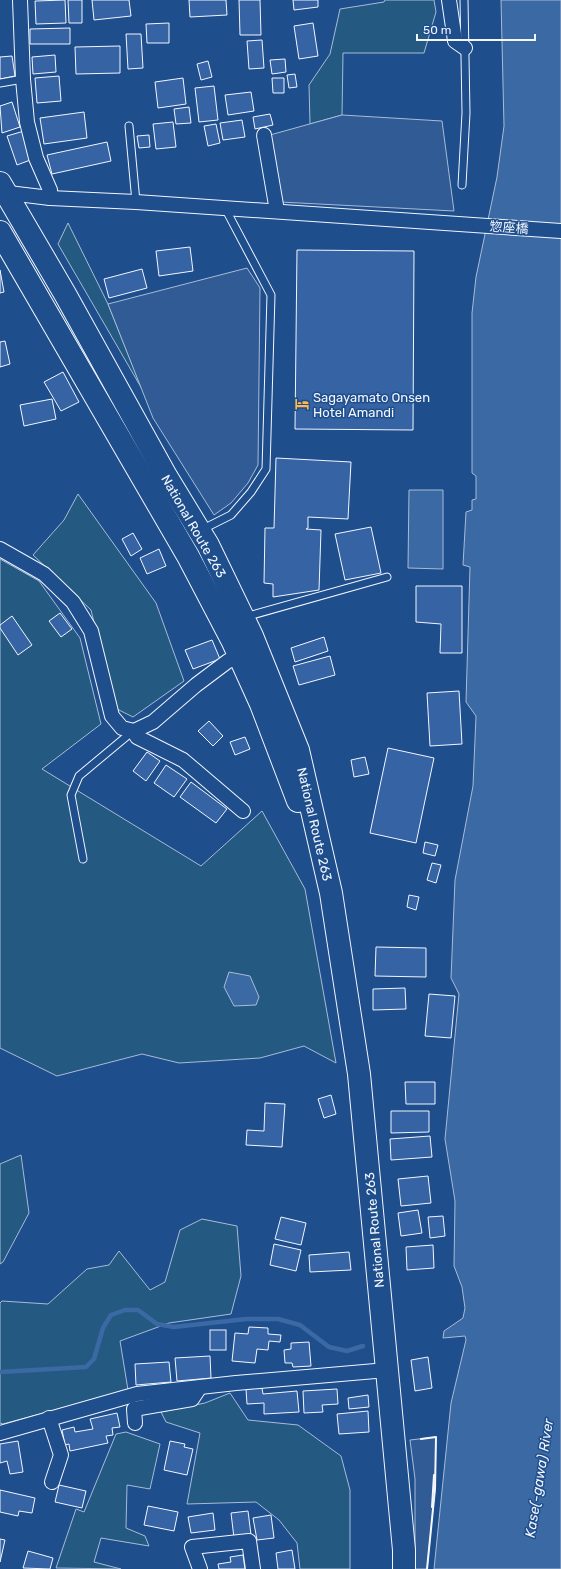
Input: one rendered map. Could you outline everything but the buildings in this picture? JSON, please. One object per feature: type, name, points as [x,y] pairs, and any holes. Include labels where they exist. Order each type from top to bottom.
[{"type":"highway","name":"National Route 263","points":[[2,189],[65,294],[166,476],[189,535],[266,717],[331,892]]},
{"type":"highway","name":"National Route 263","points":[[0,232],[189,535],[208,545],[243,617],[298,750],[331,892],[359,1074],[404,1550],[404,1569]]},
{"type":"street","points":[[20,0],[23,79],[27,122],[36,158],[50,190],[50,198]]},
{"type":"street","points":[[449,0],[455,41],[465,48]]},
{"type":"street","points":[[264,135],[277,212]]},
{"type":"street","name":"惣座橋","points":[[2,189],[50,198],[136,202],[561,231]]},
{"type":"street","points":[[0,549],[44,574],[73,602],[91,631],[112,716],[122,728],[134,731],[153,722],[196,684],[228,661],[240,657]]},
{"type":"street","points":[[134,731],[137,737],[183,760],[243,811]]},
{"type":"street","points":[[0,1433],[136,1394],[387,1370]]},
{"type":"street","points":[[135,1423],[134,1409],[192,1399],[200,1387]]},
{"type":"street","points":[[49,1418],[61,1455],[52,1482]]},
{"type":"street","points":[[200,1569],[192,1547],[249,1541],[253,1569]]},
{"type":"lane","points":[[462,185],[466,113],[464,0]]},
{"type":"lane","points":[[0,83],[23,79]]},
{"type":"lane","points":[[129,126],[136,202]]},
{"type":"lane","points":[[189,535],[232,515],[252,492],[266,469],[271,295],[226,208]]},
{"type":"lane","points":[[243,617],[387,577]]},
{"type":"lane","points":[[83,859],[71,795],[79,776],[134,731]]},
{"type":"shaded area","points":[[385,0],[434,0],[436,12],[424,53],[343,53],[342,115],[310,124],[309,85],[330,54],[340,9],[384,2]]},
{"type":"shaded area","points":[[342,115],[442,121],[454,211],[280,202],[270,135]]},
{"type":"shaded area","points":[[68,223],[108,304],[142,389],[58,244]]},
{"type":"shaded area","points":[[247,268],[260,288],[258,465],[248,483],[231,503],[214,515],[153,418],[108,304]]},
{"type":"shaded area","points":[[78,494],[156,603],[184,681],[133,717],[115,708],[91,610],[33,555],[64,520]]},
{"type":"shaded area","points":[[0,559],[39,581],[80,638],[101,724],[42,769],[201,866],[262,811],[305,889],[336,1063],[304,1046],[260,1058],[179,1063],[142,1054],[57,1076],[0,1048]]},
{"type":"shaded area","points":[[21,1155],[29,1213],[3,1262],[0,1264],[0,1164]]},
{"type":"shaded area","points":[[202,1219],[237,1226],[241,1276],[231,1314],[169,1323],[120,1341],[128,1390],[3,1424],[0,1423],[0,1303],[2,1301],[48,1304],[87,1269],[109,1265],[119,1251],[150,1290],[165,1282],[180,1230]]},
{"type":"shaded area","points":[[230,1393],[248,1420],[298,1425],[341,1456],[350,1490],[350,1569],[300,1569],[297,1543],[279,1520],[256,1502],[187,1504],[200,1433],[166,1422],[161,1412],[205,1403]]},
{"type":"shaded area","points":[[126,1432],[160,1444],[150,1489],[127,1485],[126,1528],[145,1536],[149,1546],[101,1538],[94,1562],[121,1569],[56,1568],[76,1509],[84,1512],[116,1434]]},
{"type":"shaded area","points":[[436,1437],[435,1489],[427,1569],[415,1569],[415,1479],[410,1440]]},
{"type":"water","name":"Kase(-gawa) River","points":[[501,0],[561,0],[561,1569],[434,1569],[451,1403],[466,1340],[465,1336],[443,1338],[444,1331],[463,1318],[465,1308],[462,1287],[454,1266],[455,1201],[445,1139],[459,994],[451,978],[455,880],[473,786],[476,716],[466,702],[470,567],[463,565],[466,512],[472,510],[472,500],[476,499],[476,476],[472,473],[472,313],[476,277],[497,177],[504,126]]},
{"type":"water","points":[[409,490],[443,490],[443,569],[408,568]]},
{"type":"water","points":[[229,972],[250,976],[259,997],[256,1005],[234,1006],[224,987]]},
{"type":"waterway","points":[[0,1372],[86,1367],[94,1359],[103,1328],[111,1315],[125,1310],[138,1310],[157,1324],[174,1327],[246,1319],[278,1319],[300,1325],[329,1347],[347,1351],[363,1346]]},
{"type":"wall","points":[[421,1439],[436,1437],[435,1489],[427,1569]]},
{"type":"wall","points":[[432,1507],[434,1475]]},
{"type":"place","name":"Sagayamato Onsen Hotel Amandi","points":[[302,404]]}]
